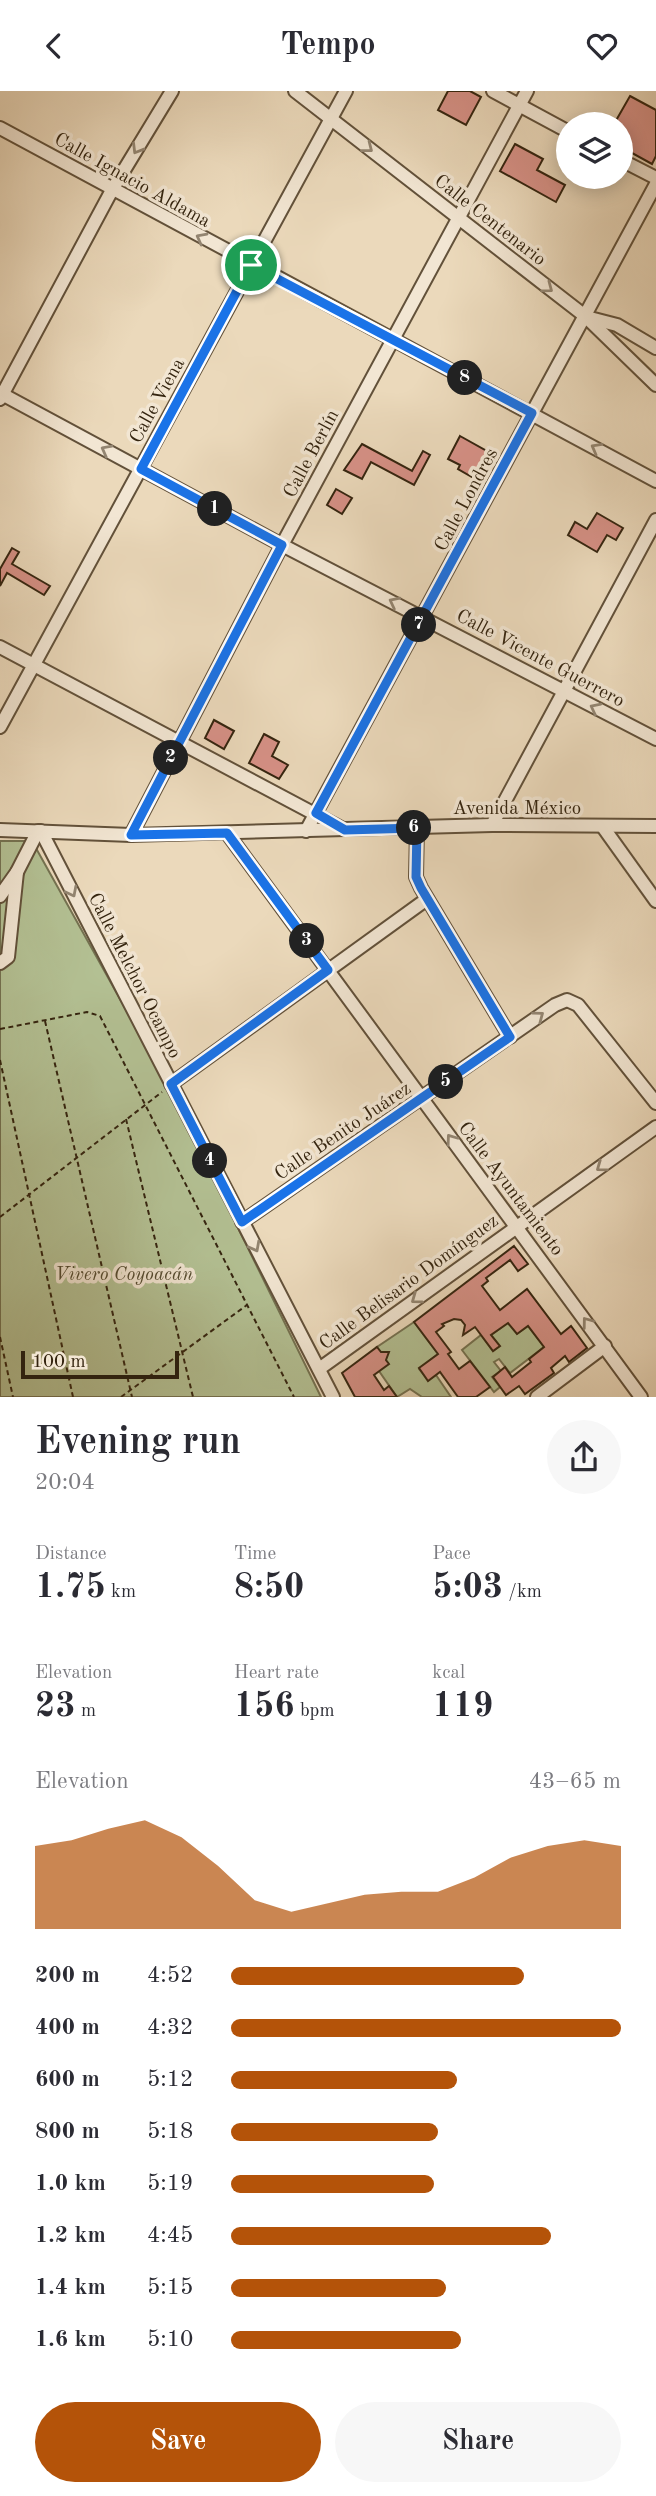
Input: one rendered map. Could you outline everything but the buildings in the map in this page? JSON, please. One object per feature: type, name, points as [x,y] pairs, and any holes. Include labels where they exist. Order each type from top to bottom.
[{"type":"street","points":[[1,396],[112,190],[172,91]]},
{"type":"street","name":"Calle Centenario","points":[[295,91],[585,316],[656,385]]},
{"type":"street","name":"Calle Viena","points":[[0,727],[346,91]]},
{"type":"street","points":[[493,91],[556,125]]},
{"type":"street","name":"Calle Berlín","points":[[131,835],[282,545],[527,91]]},
{"type":"street","name":"Calle Ignacio Aldama","points":[[0,128],[656,481]]},
{"type":"street","points":[[633,166],[656,178]]},
{"type":"street","name":"Calle Londres","points":[[306,831],[656,184]]},
{"type":"street","points":[[585,316],[617,325],[656,348]]},
{"type":"street","name":"Calle Vicente Guerrero","points":[[1,396],[656,739]]},
{"type":"street","points":[[492,825],[656,520]]},
{"type":"street","points":[[0,647],[345,830]]},
{"type":"street","name":"Avenida México","points":[[0,829],[131,835],[492,825],[656,826]]},
{"type":"street","points":[[603,827],[656,901]]},
{"type":"street","points":[[417,828],[416,877],[510,1037]]},
{"type":"street","points":[[0,896],[40,831]]},
{"type":"street","name":"Calle Melchor Ocampo","points":[[40,831],[333,1397]]},
{"type":"street","name":"Calle Ayuntamiento","points":[[227,833],[641,1397]]},
{"type":"street","points":[[0,963],[8,957],[17,872]]},
{"type":"street","points":[[171,1084],[428,899]]},
{"type":"street","name":"Calle Benito Juárez","points":[[242,1222],[555,1005],[567,1000],[578,1005],[656,1103]]},
{"type":"street","name":"Calle Belisario Domínguez","points":[[319,1369],[656,1127]]},
{"type":"street","points":[[537,1397],[605,1346]]},
{"type":"path","points":[[0,1029],[87,1012],[100,1016],[294,1397]]},
{"type":"path","points":[[44,1020],[132,1397]]},
{"type":"path","points":[[0,1060],[73,1397]]},
{"type":"path","points":[[0,1217],[171,1084]]},
{"type":"path","points":[[126,1119],[193,1397]]},
{"type":"path","points":[[121,1397],[247,1305]]},
{"type":"path","points":[[0,1337],[13,1397]]},
{"type":"green space","name":"Vivero Coyoacán","points":[[0,841],[32,841],[169,1087],[321,1397],[0,1397]]},
{"type":"green space","points":[[414,1322],[438,1354],[419,1369],[428,1380],[436,1375],[451,1397],[422,1397],[410,1389],[397,1397],[379,1371],[382,1354],[377,1347]]},
{"type":"green space","points":[[508,1323],[517,1334],[528,1326],[544,1347],[510,1373],[499,1359],[494,1362],[501,1371],[492,1377],[500,1387],[494,1392],[462,1350],[481,1335],[493,1351],[499,1346],[491,1335]]},
{"type":"route","points":[[251,265],[532,413],[316,813],[345,830],[417,828],[416,877],[510,1037],[242,1222],[171,1084],[328,970],[227,833],[131,835],[282,545],[141,469],[251,265]]}]
